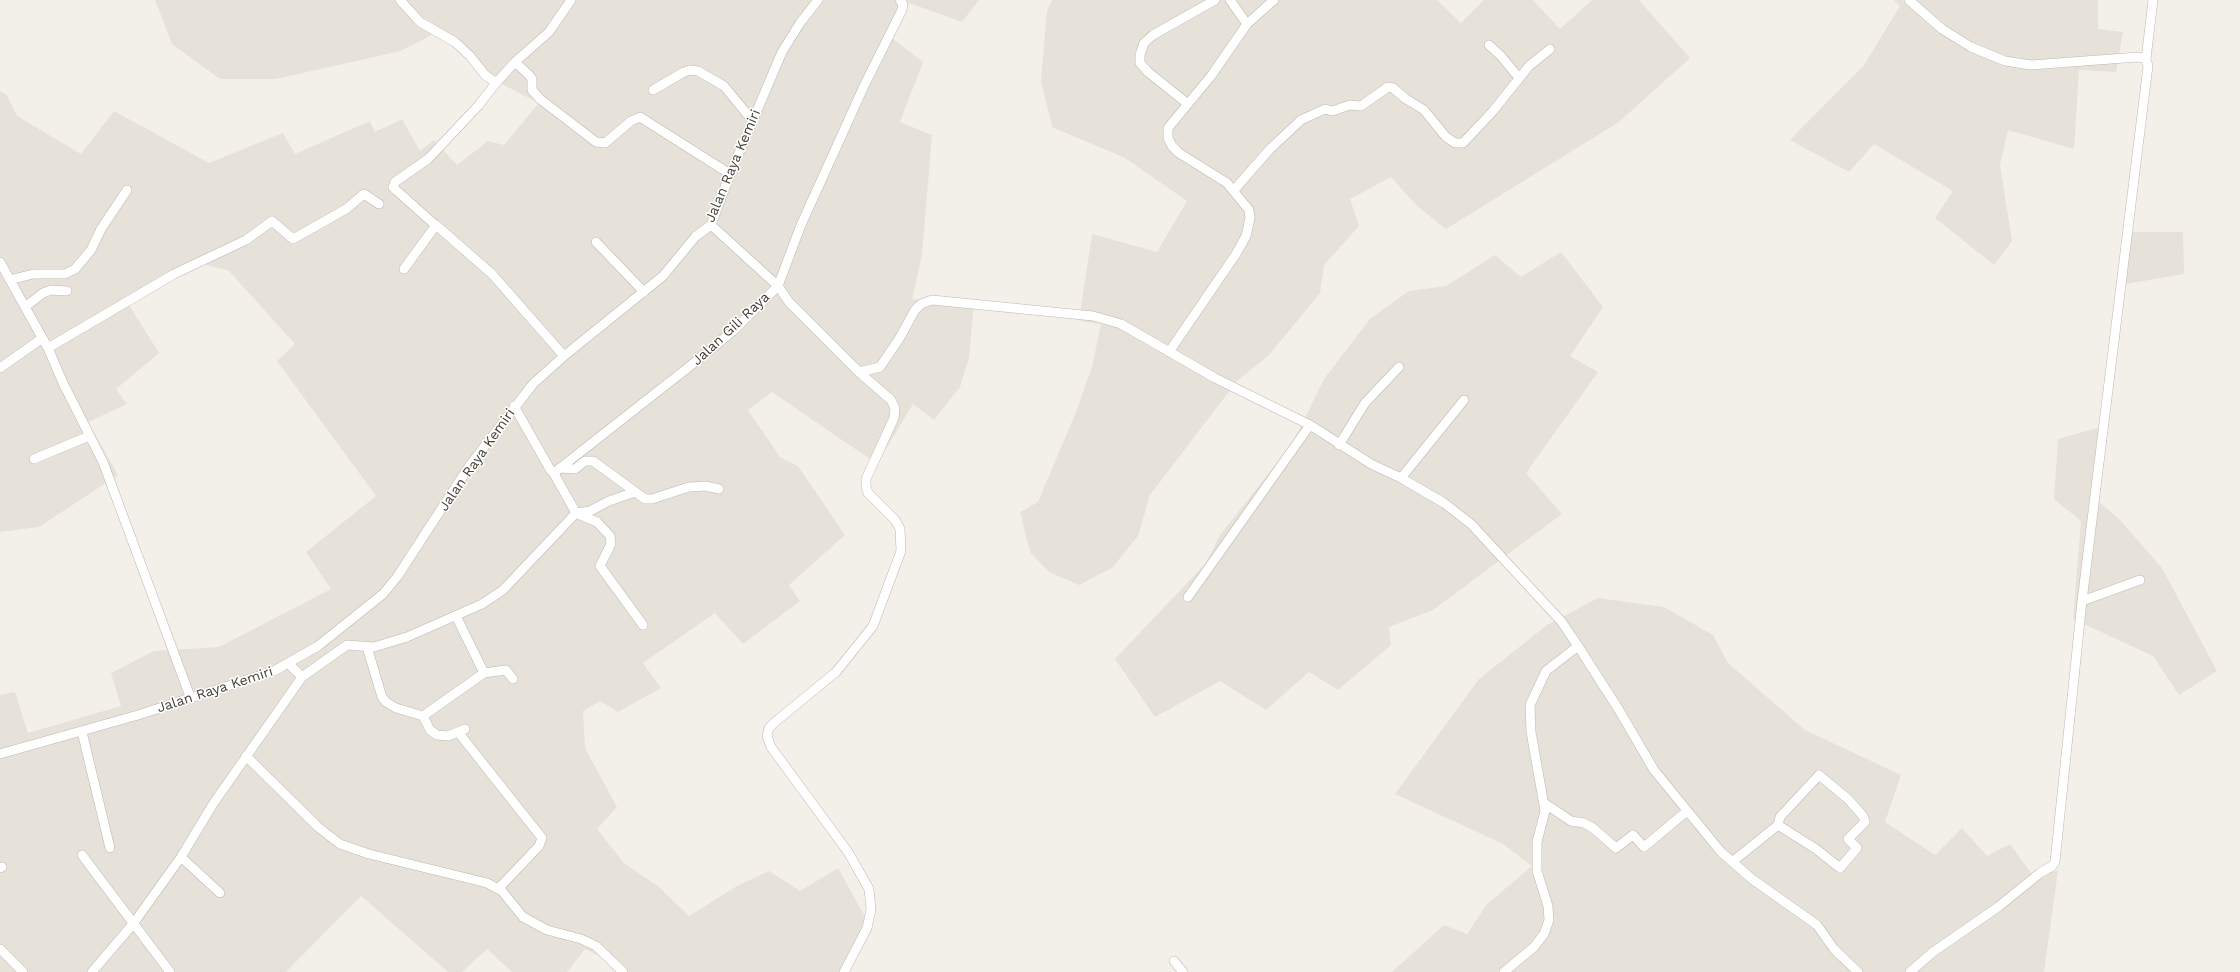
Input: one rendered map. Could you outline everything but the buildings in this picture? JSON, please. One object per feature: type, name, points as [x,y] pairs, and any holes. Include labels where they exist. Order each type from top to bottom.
[{"type":"street","points":[[400,0],[420,22],[455,42],[470,56],[486,75],[496,83]]},
{"type":"street","points":[[564,356],[492,274],[394,187],[395,182],[428,159],[478,106],[515,62],[549,32],[571,0]]},
{"type":"street","name":"Jalan Raya Kemiri","points":[[0,754],[82,732],[257,678],[296,672],[318,646],[383,594],[398,577],[470,464],[514,406],[533,384],[564,356],[663,276],[696,236],[711,225],[752,120],[782,52],[800,23],[818,0]]},
{"type":"street","points":[[1188,104],[1148,72],[1140,63],[1140,55],[1144,43],[1153,35],[1215,0]]},
{"type":"street","points":[[1230,0],[1247,24]]},
{"type":"street","points":[[1169,352],[1236,254],[1246,236],[1250,218],[1249,210],[1227,183],[1179,153],[1172,146],[1168,138],[1168,128],[1211,76],[1247,24],[1274,0]]},
{"type":"street","points":[[1909,0],[1942,29],[1971,47],[2005,61],[2031,65],[2128,57],[2146,59]]},
{"type":"street","points":[[1910,972],[1933,952],[1998,907],[2040,873],[2052,866],[2055,862],[2082,601],[2148,66],[2146,59],[2153,0]]},
{"type":"street","name":"Jalan Gili Raya","points":[[557,470],[733,331],[778,286],[801,225],[902,1]]},
{"type":"street","points":[[1489,45],[1501,56],[1519,78]]},
{"type":"street","points":[[1234,190],[1270,149],[1301,120],[1325,108],[1332,111],[1350,105],[1361,106],[1388,87],[1393,88],[1406,99],[1424,110],[1446,137],[1455,143],[1463,143],[1494,110],[1519,78],[1550,49]]},
{"type":"street","points":[[515,62],[532,79],[532,90],[540,100],[596,142],[605,143],[631,121],[640,117],[730,174]]},
{"type":"street","points":[[653,90],[684,72],[690,70],[698,71],[724,86],[752,120]]},
{"type":"street","points":[[10,280],[33,274],[65,274],[75,269],[91,250],[101,229],[127,190]]},
{"type":"street","points":[[48,348],[174,274],[246,240],[272,220],[291,238],[295,239],[344,211],[364,194],[379,204]]},
{"type":"street","points":[[404,269],[434,224]]},
{"type":"street","points":[[711,225],[778,286],[789,302],[859,372],[891,400],[895,408],[894,418],[866,479],[868,493],[895,520],[900,529],[901,552],[878,618],[836,672],[775,722],[769,728],[767,736],[771,747],[848,852],[869,889],[872,910],[867,928],[844,972]]},
{"type":"street","points":[[596,242],[644,292]]},
{"type":"street","points":[[0,262],[41,339],[48,348],[63,383],[103,462],[126,520],[191,699]]},
{"type":"street","points":[[25,307],[43,293],[51,290],[67,291]]},
{"type":"street","points":[[859,372],[880,367],[899,339],[915,310],[921,304],[932,300],[1093,316],[1121,324],[1215,378],[1310,425],[1339,445],[1371,464],[1402,478],[1444,503],[1470,524],[1560,621],[1619,710],[1654,770],[1687,811],[1732,862],[1782,901],[1817,925],[1834,949],[1858,972]]},
{"type":"street","points":[[0,368],[41,339]]},
{"type":"street","points":[[1339,445],[1365,403],[1399,367]]},
{"type":"street","points":[[1402,478],[1464,400]]},
{"type":"street","points":[[514,406],[557,470],[576,513],[597,522],[610,536],[611,544],[600,566],[643,625]]},
{"type":"street","points":[[1188,597],[1310,425]]},
{"type":"street","points":[[34,459],[89,436]]},
{"type":"street","points":[[557,470],[575,469],[585,461],[593,461],[645,499],[652,500],[689,487],[705,486],[719,489]]},
{"type":"street","points":[[92,972],[133,924],[181,857],[213,804],[246,756],[296,672],[341,648],[354,644],[367,647],[418,633],[482,604],[498,594],[576,513],[590,511],[609,501],[635,492]]},
{"type":"street","points":[[2082,601],[2140,580]]},
{"type":"street","points":[[456,616],[484,673]]},
{"type":"street","points":[[1504,972],[1534,947],[1544,934],[1549,920],[1548,906],[1537,871],[1537,842],[1545,811],[1531,732],[1530,705],[1546,671],[1578,646]]},
{"type":"street","points":[[367,647],[382,697],[386,702],[406,712],[423,716],[484,673],[506,670],[513,679]]},
{"type":"street","points":[[423,716],[430,730],[437,735],[448,736],[462,730],[501,789],[542,838],[539,846],[498,889]]},
{"type":"street","points":[[82,732],[110,848]]},
{"type":"street","points":[[246,756],[318,827],[340,844],[369,854],[487,883],[502,891],[523,917],[547,930],[581,939],[596,946],[623,972]]},
{"type":"street","points":[[1732,862],[1778,825],[1780,816],[1819,775],[1848,799],[1863,816],[1865,822],[1848,839],[1857,848],[1840,868],[1816,849],[1778,825]]},
{"type":"street","points":[[1544,803],[1571,821],[1584,823],[1593,828],[1616,848],[1633,835],[1644,847],[1687,811]]},
{"type":"street","points":[[82,855],[170,972]]},
{"type":"street","points":[[181,857],[220,893]]},
{"type":"street","points":[[0,949],[23,972]]},
{"type":"street","points":[[1174,961],[1183,972]]},
{"type":"shaded area","points":[[155,0],[979,0],[962,22],[909,3],[892,38],[923,62],[900,122],[932,135],[922,255],[912,299],[974,304],[969,358],[960,387],[934,420],[913,404],[877,464],[772,392],[748,410],[780,457],[798,466],[845,535],[789,585],[800,601],[743,644],[715,613],[643,663],[661,688],[618,712],[600,701],[583,711],[585,748],[617,807],[597,829],[624,863],[659,887],[689,916],[737,886],[769,871],[800,891],[838,868],[864,915],[863,935],[841,972],[623,972],[625,969],[585,949],[567,972],[512,972],[487,949],[462,972],[448,972],[361,896],[286,972],[0,972],[0,695],[15,692],[28,733],[121,706],[111,673],[154,651],[219,647],[331,589],[306,552],[376,496],[277,361],[295,344],[229,271],[200,263],[129,305],[159,353],[116,389],[127,404],[88,422],[118,475],[39,527],[0,532],[0,91],[7,95],[17,116],[81,154],[114,111],[209,163],[283,133],[295,154],[370,121],[375,132],[402,119],[420,151],[434,140],[457,165],[488,141],[504,145],[539,103],[488,77],[441,30],[401,51],[276,79],[220,79],[172,44]]},
{"type":"shaded area","points":[[1052,0],[1437,0],[1461,23],[1484,0],[1533,0],[1560,29],[1592,0],[1639,0],[1690,58],[1619,122],[1446,229],[1417,206],[1391,177],[1350,199],[1359,226],[1324,265],[1320,293],[1269,355],[1237,381],[1150,495],[1138,536],[1112,568],[1079,585],[1049,572],[1030,552],[1020,512],[1038,502],[1076,412],[1092,367],[1101,324],[1079,321],[1092,234],[1157,252],[1187,201],[1125,158],[1052,127],[1041,81],[1047,11]]},
{"type":"shaded area","points":[[1894,0],[2098,0],[2098,29],[2123,32],[2116,72],[2079,70],[2074,149],[2008,130],[2000,165],[2012,241],[1994,265],[1935,218],[1953,191],[1874,144],[1849,172],[1790,140],[1864,65],[1900,6]]},
{"type":"shaded area","points":[[2122,232],[2183,232],[2184,274],[2120,285]]},
{"type":"shaded area","points":[[1561,252],[1603,307],[1570,356],[1598,372],[1526,473],[1562,514],[1433,610],[1389,627],[1391,645],[1338,690],[1309,672],[1266,710],[1220,681],[1155,717],[1115,659],[1206,563],[1220,535],[1292,444],[1324,379],[1370,319],[1409,291],[1446,286],[1495,255],[1521,277]]},
{"type":"shaded area","points":[[2108,425],[2098,501],[2119,519],[2162,568],[2217,671],[2179,695],[2153,656],[2073,619],[2081,521],[2054,499],[2058,439]]},
{"type":"shaded area","points":[[1598,598],[1664,607],[1713,635],[1728,663],[1805,730],[1901,775],[1885,822],[1935,855],[1962,828],[1987,856],[2010,844],[2031,873],[2058,871],[2044,972],[1392,972],[1444,925],[1467,934],[1487,904],[1532,866],[1503,844],[1395,794],[1479,679],[1547,625]]}]
